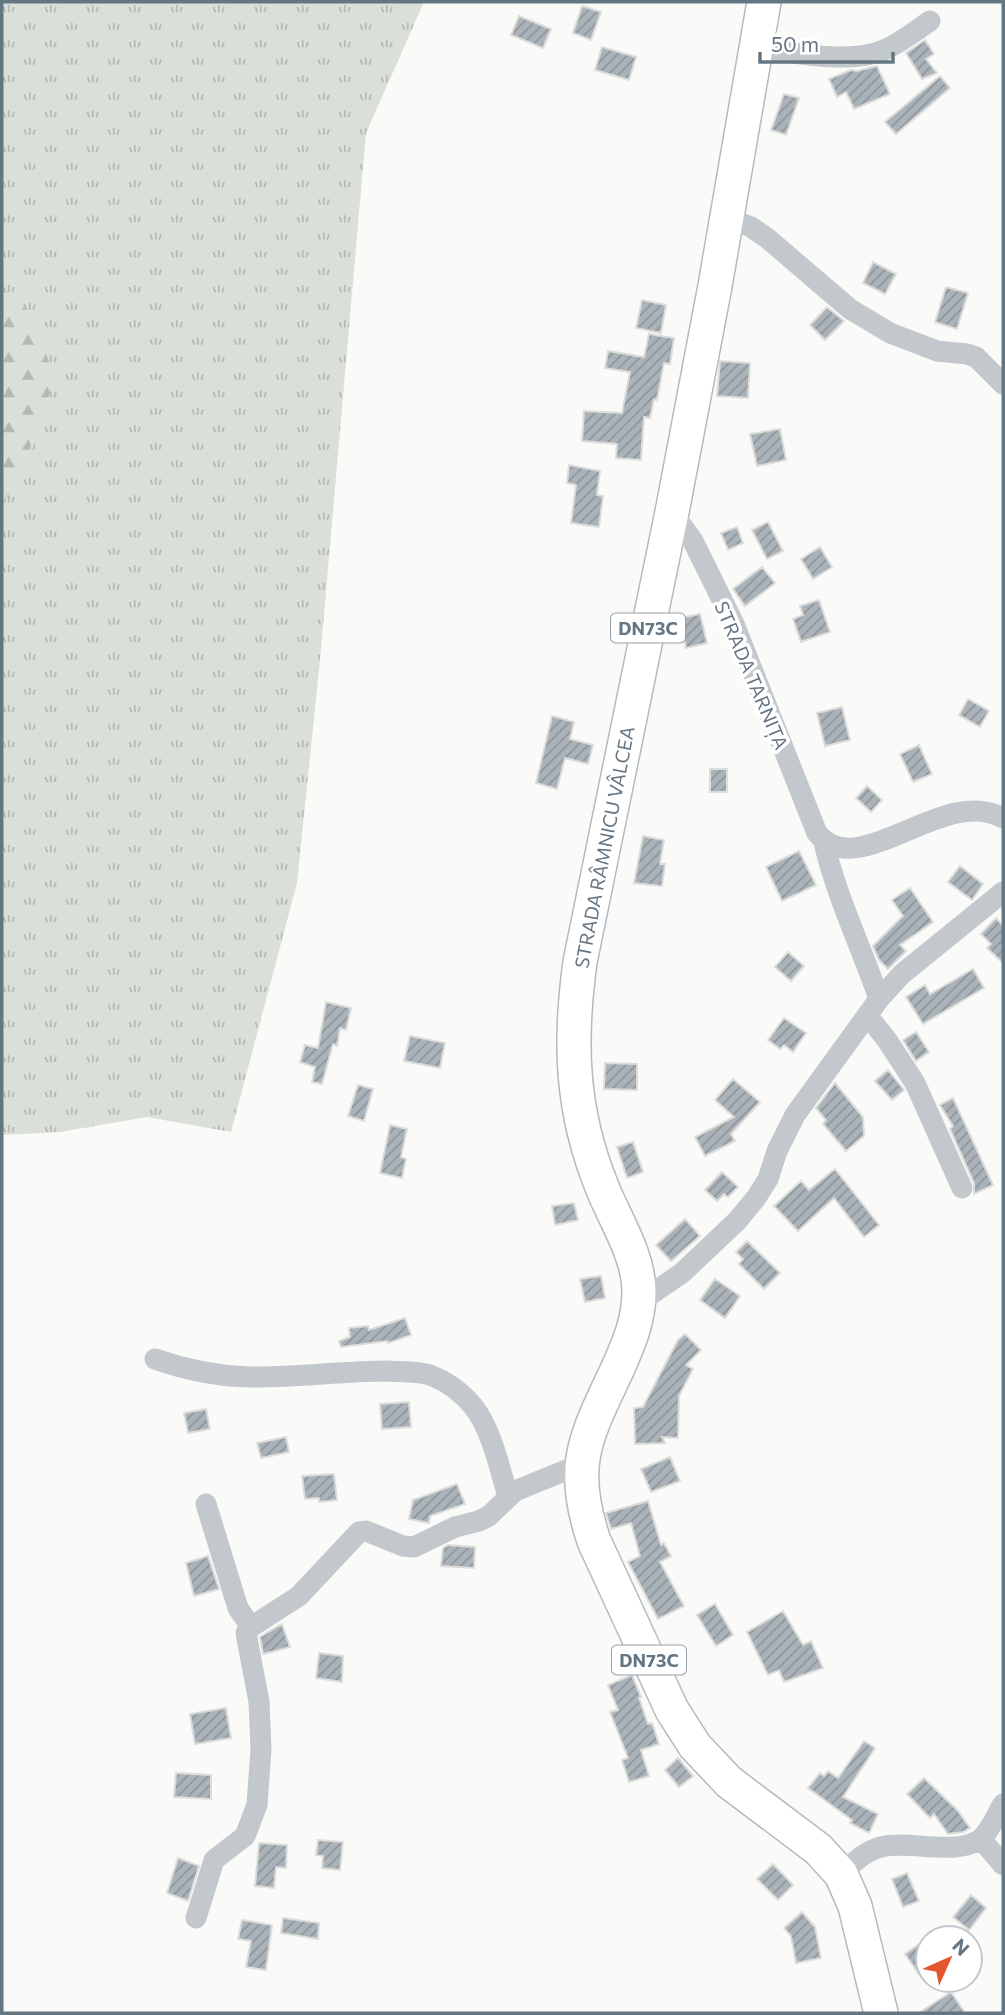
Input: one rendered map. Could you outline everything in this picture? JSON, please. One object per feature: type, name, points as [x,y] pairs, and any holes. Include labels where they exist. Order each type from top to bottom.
[{"type":"main road","name":"STRADA RÂMNICU VÂLCEA","points":[[764,2],[715,286],[672,512],[580,962],[572,1031],[573,1073],[580,1121],[602,1188],[634,1264],[639,1290],[633,1334],[584,1445],[583,1501],[594,1541],[672,1710],[695,1746],[729,1782],[818,1849],[841,1874],[855,1906],[881,2013]]},
{"type":"street","points":[[755,48],[852,58],[883,51],[930,21]]},
{"type":"street","points":[[725,217],[751,227],[767,238],[850,309],[890,333],[922,347],[976,357],[1003,384]]},
{"type":"street","name":"STRADA TARNIȚA","points":[[672,512],[693,541],[734,624],[817,833],[824,842],[836,888],[860,946],[873,1007],[887,1040],[915,1083],[962,1188]]},
{"type":"street","points":[[824,842],[848,850],[873,844],[948,813],[979,810],[1003,818]]},
{"type":"street","points":[[638,1303],[682,1272],[737,1221],[756,1198],[768,1179],[777,1151],[795,1115],[873,1007],[902,974],[1003,892]]},
{"type":"street","points":[[155,1359],[206,1374],[250,1377],[358,1371],[414,1372],[430,1375],[454,1388],[474,1407],[486,1430],[508,1496]]},
{"type":"street","points":[[196,1918],[214,1860],[245,1836],[257,1805],[261,1728],[246,1633],[251,1627],[299,1596],[359,1532],[366,1531],[414,1548],[455,1527],[489,1516],[508,1496],[582,1464]]},
{"type":"street","points":[[206,1504],[238,1608],[251,1627]]},
{"type":"street","points":[[841,1874],[866,1853],[881,1847],[958,1846],[981,1839],[1003,1804]]},
{"type":"street","points":[[981,1839],[1003,1866]]},
{"type":"green space","points":[[2,2],[424,2],[366,133],[320,660],[297,883],[231,1132],[147,1117],[60,1132],[2,1135],[2,507],[30,447],[55,379],[12,293],[2,290]]},
{"type":"green space","points":[[2,290],[12,293],[34,319],[55,379],[30,447],[2,507]]},
{"type":"building","points":[[582,6],[601,12],[591,40],[573,33]]},
{"type":"building","points":[[519,16],[551,29],[543,48],[511,35]]},
{"type":"building","points":[[925,40],[934,54],[926,59],[937,73],[922,79],[906,53]]},
{"type":"building","points":[[602,47],[636,57],[629,80],[595,70]]},
{"type":"building","points":[[877,66],[890,94],[854,109],[846,92],[837,97],[829,79],[851,70]]},
{"type":"building","points":[[940,76],[950,88],[896,134],[885,122]]},
{"type":"building","points":[[784,94],[799,98],[786,135],[771,130]]},
{"type":"building","points":[[873,262],[896,274],[885,294],[863,283]]},
{"type":"building","points":[[946,287],[968,293],[957,329],[935,322]]},
{"type":"building","points":[[642,300],[666,305],[661,333],[636,328]]},
{"type":"building","points":[[827,307],[844,321],[825,340],[810,325]]},
{"type":"building","points":[[649,334],[674,338],[670,364],[664,363],[657,400],[654,399],[650,418],[644,417],[641,460],[616,458],[617,444],[582,441],[584,411],[622,413],[630,372],[605,368],[608,351],[644,357]]},
{"type":"building","points":[[720,361],[750,363],[748,398],[717,396]]},
{"type":"building","points":[[780,429],[786,460],[757,466],[750,434]]},
{"type":"building","points":[[569,465],[600,471],[597,495],[603,496],[599,527],[571,523],[576,485],[567,483]]},
{"type":"building","points":[[768,522],[783,551],[767,559],[752,530]]},
{"type":"building","points":[[737,527],[743,543],[728,550],[721,533]]},
{"type":"building","points":[[820,547],[832,567],[813,579],[801,559]]},
{"type":"building","points":[[762,567],[775,583],[745,606],[733,589]]},
{"type":"building","points":[[819,600],[830,632],[801,642],[793,619],[803,615],[800,606]]},
{"type":"building","points":[[700,614],[707,643],[686,648],[680,618]]},
{"type":"building","points":[[968,699],[989,711],[980,727],[959,715]]},
{"type":"building","points":[[842,707],[850,740],[825,746],[817,713]]},
{"type":"building","points":[[552,716],[574,722],[570,739],[593,745],[588,764],[565,758],[557,789],[536,783]]},
{"type":"building","points":[[919,745],[932,774],[913,782],[900,754]]},
{"type":"building","points":[[710,769],[727,769],[727,792],[710,792]]},
{"type":"building","points":[[867,786],[882,800],[871,812],[856,798]]},
{"type":"building","points":[[643,836],[664,840],[660,864],[665,864],[662,886],[634,883]]},
{"type":"building","points":[[799,851],[816,885],[782,901],[766,867]]},
{"type":"building","points":[[960,866],[983,884],[972,900],[948,882]]},
{"type":"building","points":[[910,888],[933,922],[900,945],[906,951],[888,969],[879,960],[873,946],[903,916],[892,900]]},
{"type":"building","points":[[996,918],[1003,926],[1003,963],[987,948],[991,944],[981,934]]},
{"type":"building","points":[[788,952],[804,966],[791,981],[775,967]]},
{"type":"building","points":[[973,969],[984,988],[923,1024],[906,997],[925,985],[930,994]]},
{"type":"building","points":[[326,1002],[351,1008],[346,1030],[340,1028],[337,1046],[333,1044],[322,1084],[312,1082],[315,1067],[300,1062],[305,1045],[318,1048]]},
{"type":"building","points":[[784,1018],[806,1033],[793,1052],[784,1045],[780,1049],[768,1040]]},
{"type":"building","points":[[916,1032],[929,1052],[916,1061],[903,1040]]},
{"type":"building","points":[[410,1036],[445,1043],[440,1068],[404,1061]]},
{"type":"building","points":[[605,1063],[637,1064],[637,1090],[604,1089]]},
{"type":"building","points":[[888,1070],[904,1090],[892,1100],[875,1081]]},
{"type":"building","points":[[733,1079],[760,1102],[731,1134],[735,1141],[705,1156],[695,1137],[734,1117],[715,1100]]},
{"type":"building","points":[[835,1083],[863,1117],[864,1136],[846,1151],[823,1124],[826,1120],[816,1108]]},
{"type":"building","points":[[358,1085],[373,1089],[364,1121],[348,1116]]},
{"type":"building","points":[[953,1098],[993,1185],[974,1194],[974,1183],[950,1129],[953,1126],[940,1105]]},
{"type":"building","points":[[390,1125],[407,1129],[401,1157],[406,1159],[402,1178],[380,1173]]},
{"type":"building","points":[[633,1142],[643,1172],[627,1178],[617,1147]]},
{"type":"building","points":[[835,1169],[879,1225],[864,1237],[834,1198],[798,1231],[774,1206],[801,1181],[809,1190]]},
{"type":"building","points":[[722,1172],[738,1187],[728,1197],[724,1194],[717,1201],[705,1190]]},
{"type":"building","points":[[574,1203],[578,1220],[555,1225],[552,1206]]},
{"type":"building","points":[[685,1219],[700,1236],[671,1261],[656,1245]]},
{"type":"building","points":[[747,1241],[780,1273],[764,1289],[739,1264],[743,1259],[736,1252]]},
{"type":"building","points":[[601,1276],[605,1298],[585,1302],[580,1279]]},
{"type":"building","points":[[715,1279],[740,1296],[725,1318],[700,1300]]},
{"type":"building","points":[[405,1318],[411,1335],[388,1343],[341,1347],[339,1341],[350,1337],[349,1328],[368,1326],[369,1330]]},
{"type":"building","points":[[685,1334],[701,1350],[686,1365],[693,1369],[679,1396],[678,1438],[662,1437],[665,1443],[635,1444],[634,1408],[643,1407],[678,1340]]},
{"type":"building","points":[[409,1402],[411,1427],[382,1429],[380,1404]]},
{"type":"building","points":[[206,1409],[210,1429],[188,1433],[184,1413]]},
{"type":"building","points":[[286,1437],[289,1452],[261,1458],[257,1443]]},
{"type":"building","points":[[670,1457],[680,1481],[651,1492],[641,1469]]},
{"type":"building","points":[[334,1474],[337,1500],[319,1502],[319,1498],[305,1499],[302,1476]]},
{"type":"building","points":[[457,1484],[465,1504],[430,1516],[429,1523],[409,1519],[413,1500]]},
{"type":"building","points":[[648,1501],[661,1545],[664,1543],[671,1556],[660,1562],[684,1606],[658,1619],[628,1562],[640,1556],[631,1523],[611,1529],[606,1513]]},
{"type":"building","points":[[448,1545],[475,1547],[474,1568],[441,1566],[443,1548]]},
{"type":"building","points":[[208,1556],[219,1589],[194,1596],[186,1563]]},
{"type":"building","points":[[715,1604],[733,1635],[716,1646],[697,1615]]},
{"type":"building","points":[[783,1611],[803,1645],[811,1641],[823,1668],[784,1682],[779,1670],[768,1675],[747,1632]]},
{"type":"building","points":[[282,1624],[290,1647],[263,1654],[260,1637]]},
{"type":"building","points":[[319,1653],[343,1656],[342,1682],[316,1678]]},
{"type":"building","points":[[632,1675],[648,1724],[652,1723],[659,1744],[641,1750],[649,1776],[629,1782],[622,1760],[628,1758],[610,1712],[618,1710],[608,1685]]},
{"type":"building","points":[[226,1708],[231,1738],[195,1744],[190,1714]]},
{"type":"building","points":[[864,1741],[875,1748],[843,1797],[878,1814],[869,1833],[850,1823],[852,1820],[808,1788],[820,1773],[824,1776],[828,1771],[838,1778]]},
{"type":"building","points":[[678,1758],[693,1776],[679,1787],[665,1770]]},
{"type":"building","points":[[176,1773],[211,1775],[211,1799],[174,1797]]},
{"type":"building","points":[[924,1778],[958,1811],[970,1828],[948,1834],[934,1814],[930,1818],[907,1794]]},
{"type":"building","points":[[318,1840],[343,1842],[340,1870],[322,1868],[323,1856],[316,1855]]},
{"type":"building","points":[[259,1843],[287,1845],[286,1868],[276,1867],[274,1888],[255,1886]]},
{"type":"building","points":[[178,1858],[199,1866],[188,1901],[167,1893]]},
{"type":"building","points":[[773,1864],[793,1885],[778,1900],[757,1879]]},
{"type":"building","points":[[907,1873],[919,1901],[903,1907],[892,1879]]},
{"type":"building","points":[[971,1895],[986,1908],[974,1924],[962,1924],[953,1917]]},
{"type":"building","points":[[802,1912],[815,1927],[821,1958],[796,1963],[791,1936],[784,1928]]},
{"type":"building","points":[[283,1918],[319,1923],[318,1939],[281,1933]]},
{"type":"building","points":[[242,1920],[272,1925],[266,1970],[246,1967],[251,1941],[238,1939]]},
{"type":"building","points":[[914,1948],[914,1967],[905,1954]]},
{"type":"building","points":[[948,1994],[952,1994],[965,2013],[919,2013]]}]
